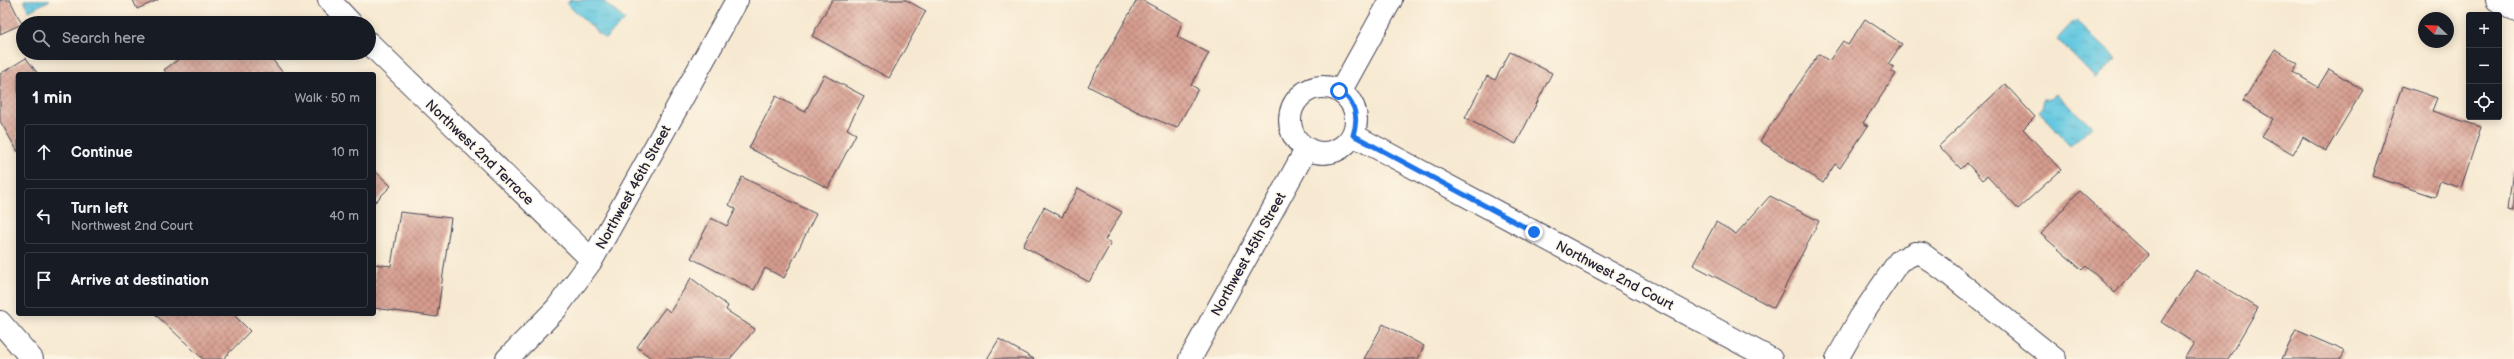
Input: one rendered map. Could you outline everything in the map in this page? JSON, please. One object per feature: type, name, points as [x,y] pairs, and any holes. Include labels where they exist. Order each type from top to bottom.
[{"type":"street","points":[[329,0],[344,16]]},
{"type":"street","name":"Northwest 46th Street","points":[[507,359],[556,309],[592,260],[737,0]]},
{"type":"street","points":[[1340,92],[1391,0]]},
{"type":"street","points":[[2496,0],[2514,10]]},
{"type":"street","name":"Northwest 2nd Terrace","points":[[376,50],[592,260]]},
{"type":"street","points":[[1318,87],[1329,88],[1340,92],[1353,106],[1356,116],[1353,135],[1344,145],[1334,151],[1324,153],[1307,148],[1296,138],[1292,127],[1291,116],[1294,106],[1308,91],[1318,87]]},
{"type":"street","name":"Northwest 2nd Court","points":[[1353,135],[1771,359]]},
{"type":"street","name":"Northwest 45th Street","points":[[1190,359],[1307,148]]},
{"type":"street","points":[[1837,359],[1860,318],[1899,261],[1907,255],[1916,253],[1922,254],[1944,270],[2055,359]]},
{"type":"street","points":[[0,322],[32,359]]},
{"type":"water","points":[[24,0],[50,0],[29,11]]},
{"type":"water","points":[[570,0],[602,0],[625,20],[605,39],[567,4]]},
{"type":"water","points":[[2075,20],[2117,59],[2095,78],[2057,39]]},
{"type":"water","points":[[2056,94],[2092,126],[2070,146],[2039,111],[2043,107],[2043,99],[2051,98]]},
{"type":"building","points":[[0,0],[10,0],[18,16],[16,16],[16,27],[0,34]]},
{"type":"building","points":[[133,0],[158,0],[137,9]]},
{"type":"building","points":[[832,0],[906,0],[926,11],[889,78],[812,36]]},
{"type":"building","points":[[1137,0],[1142,0],[1182,22],[1177,37],[1209,53],[1191,85],[1198,89],[1177,128],[1138,112],[1088,86]]},
{"type":"building","points":[[1865,19],[1902,44],[1888,64],[1894,67],[1891,71],[1896,74],[1863,123],[1868,126],[1840,168],[1835,164],[1823,183],[1760,141],[1819,54],[1829,61],[1843,41],[1848,45]]},
{"type":"building","points":[[2275,49],[2298,64],[2293,72],[2318,87],[2329,69],[2363,90],[2326,151],[2303,137],[2293,154],[2262,136],[2273,119],[2243,101]]},
{"type":"building","points":[[1510,52],[1552,73],[1516,144],[1465,118],[1487,76],[1495,80]]},
{"type":"building","points":[[23,60],[28,60],[36,72],[16,72],[16,149],[0,121],[0,74]]},
{"type":"building","points":[[178,60],[273,60],[282,72],[166,72],[164,70]]},
{"type":"building","points":[[824,75],[864,96],[847,129],[856,134],[828,188],[749,148],[776,96],[805,112]]},
{"type":"building","points":[[2005,84],[2035,117],[2023,129],[2061,170],[2018,209],[1987,176],[1982,180],[1967,163],[1961,169],[1939,146]]},
{"type":"building","points":[[2402,86],[2437,98],[2432,111],[2481,127],[2461,188],[2440,181],[2435,197],[2372,176]]},
{"type":"building","points":[[2514,170],[2514,210],[2508,209]]},
{"type":"building","points":[[376,172],[391,186],[376,201]]},
{"type":"building","points":[[742,177],[816,214],[784,278],[765,268],[754,290],[691,258],[711,218],[727,226],[736,209],[729,205]]},
{"type":"building","points":[[1078,188],[1122,212],[1105,240],[1111,243],[1089,282],[1023,246],[1044,207],[1062,217]]},
{"type":"building","points":[[2079,191],[2149,255],[2115,293],[2086,266],[2082,270],[2041,234]]},
{"type":"building","points":[[1770,196],[1819,221],[1774,308],[1693,265],[1716,222],[1736,234]]},
{"type":"building","points":[[400,212],[451,218],[437,317],[376,308],[376,264],[391,266]]},
{"type":"building","points":[[2196,270],[2258,308],[2228,359],[2184,359],[2194,343],[2161,322]]},
{"type":"building","points":[[691,278],[728,306],[726,310],[755,329],[730,359],[652,359],[637,347],[665,308],[670,312]]},
{"type":"building","points":[[157,316],[235,316],[250,331],[223,359],[203,359]]},
{"type":"building","points":[[1383,324],[1424,346],[1418,359],[1364,359]]},
{"type":"building","points":[[2296,330],[2345,351],[2341,359],[2282,359]]},
{"type":"building","points":[[999,339],[1034,359],[987,359]]},
{"type":"route","points":[[1339,91],[1347,97],[1353,106],[1356,116],[1353,135],[1534,232]]}]
